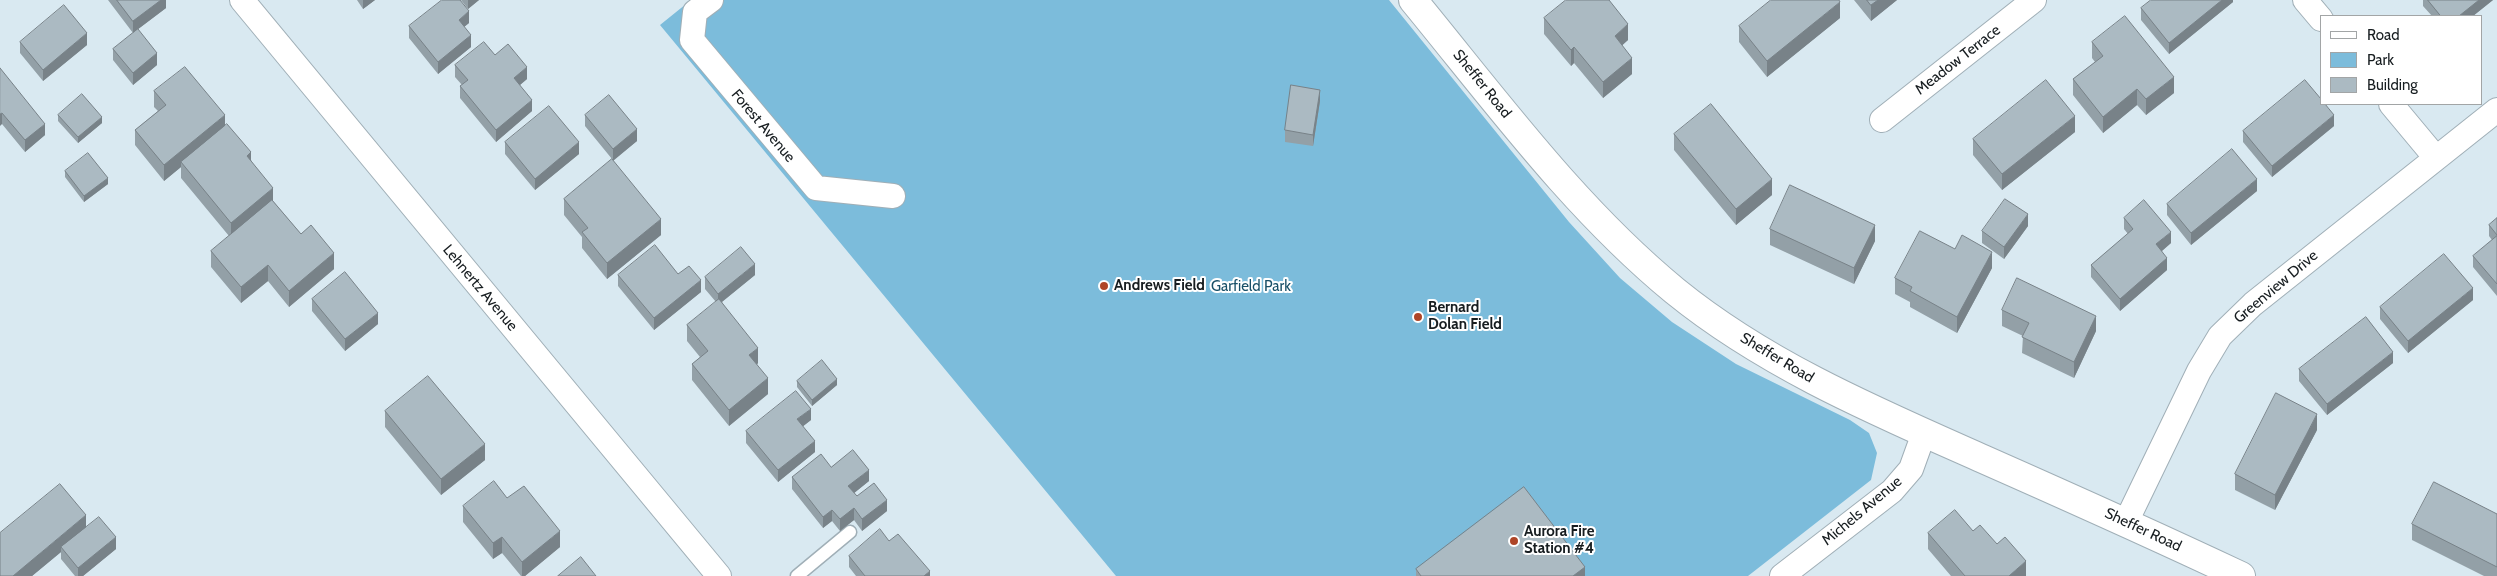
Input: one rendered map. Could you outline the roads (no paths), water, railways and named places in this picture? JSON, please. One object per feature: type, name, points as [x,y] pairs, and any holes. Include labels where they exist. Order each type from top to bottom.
[{"type":"street","name":"Lehnertz Avenue","points":[[242,0],[719,576]]},
{"type":"street","name":"Forest Avenue","points":[[711,0],[695,12],[692,40],[816,188],[893,196]]},
{"type":"street","name":"Sheffer Road","points":[[1413,0],[1550,168],[1595,218],[1632,254],[1677,292],[1717,322],[1827,387],[1924,433],[2126,522],[2242,576]]},
{"type":"street","name":"Meadow Terrace","points":[[1882,120],[2034,0]]},
{"type":"street","points":[[2305,0],[2320,18]]},
{"type":"street","points":[[2392,105],[2436,158]]},
{"type":"street","name":"Greenview Drive","points":[[2126,522],[2199,371],[2220,336],[2253,304],[2497,110]]},
{"type":"street","name":"Michels Avenue","points":[[1782,576],[1892,490],[1911,469],[1924,433]]},
{"type":"lane","points":[[797,576],[850,532]]},
{"type":"place","name":"Andrews Field","points":[[1104,286]]},
{"type":"place","name":"Bernard Dolan Field","points":[[1418,317]]},
{"type":"place","name":"Aurora Fire Station #4","points":[[1514,541]]},
{"type":"park label","name":"Garfield Park","points":[[1251,287]]}]
